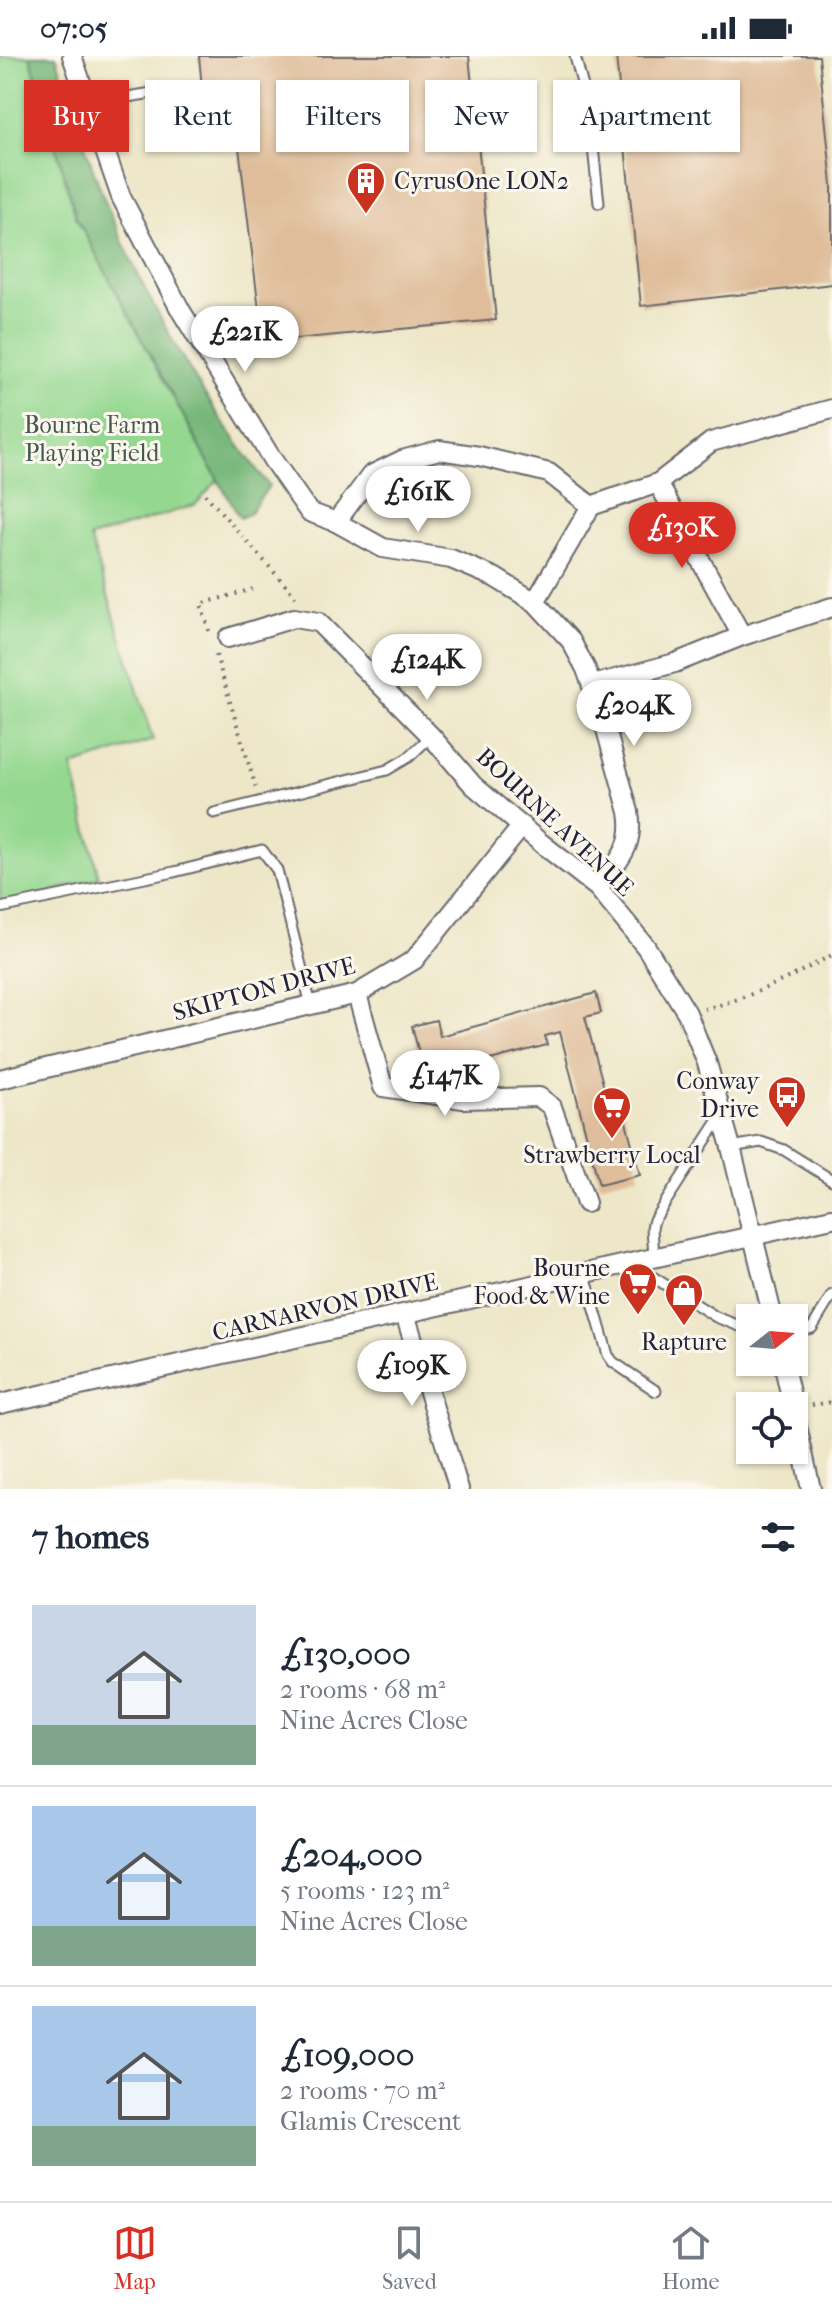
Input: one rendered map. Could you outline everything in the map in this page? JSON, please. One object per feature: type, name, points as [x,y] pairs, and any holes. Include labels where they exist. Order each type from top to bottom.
[{"type":"street","points":[[74,58],[81,80]]},
{"type":"street","points":[[106,152],[121,197],[181,311],[272,459],[309,512],[336,522],[383,548],[451,559],[494,577],[541,609],[571,641],[593,685],[632,831],[626,850],[598,888]]},
{"type":"street","points":[[541,609],[591,506],[658,483],[711,442],[832,409]]},
{"type":"street","points":[[336,522],[371,475],[402,460],[439,450],[549,473],[591,506]]},
{"type":"street","points":[[658,483],[742,636]]},
{"type":"street","points":[[593,685],[675,663],[742,636],[832,607]]},
{"type":"street","points":[[217,641],[294,618],[318,622]]},
{"type":"street","name":"BOURNE AVENUE","points":[[318,622],[431,736],[473,785],[598,888],[646,947],[687,1013],[707,1063],[770,1304]]},
{"type":"street","name":"SKIPTON DRIVE","points":[[0,1079],[357,994],[414,960],[522,826]]},
{"type":"street","points":[[357,994],[383,1087],[463,1099],[539,1097],[552,1107],[586,1203]]},
{"type":"street","points":[[753,1234],[832,1218]]},
{"type":"street","name":"CARNARVON DRIVE","points":[[0,1404],[753,1234]]},
{"type":"street","points":[[405,1314],[459,1489]]},
{"type":"street","points":[[805,1464],[811,1489]]},
{"type":"lane","points":[[575,56],[589,110],[599,203]]},
{"type":"lane","points":[[214,813],[387,770],[409,757],[431,736]]},
{"type":"lane","points":[[0,908],[174,872],[262,850],[277,870],[311,1006]]},
{"type":"lane","points":[[654,1256],[654,1220],[722,1115]]},
{"type":"lane","points":[[731,1147],[761,1142],[784,1150],[832,1180]]},
{"type":"lane","points":[[628,1262],[716,1317],[736,1325]]},
{"type":"lane","points":[[584,1272],[608,1355],[613,1362],[656,1391]]},
{"type":"lane","points":[[808,1329],[812,1328],[832,1295]]},
{"type":"path","points":[[205,494],[318,622]]},
{"type":"path","points":[[253,589],[201,604],[217,641],[260,802]]},
{"type":"path","points":[[687,1013],[729,1003],[832,955]]},
{"type":"green space","name":"Bourne Farm Playing Field","points":[[0,56],[30,56],[37,80],[24,80],[24,152],[57,152],[76,217],[218,480],[195,505],[90,538],[153,740],[72,766],[99,878],[0,906]]},
{"type":"green space","points":[[30,56],[56,56],[64,80],[37,80]]},
{"type":"green space","points":[[57,152],[87,152],[121,239],[158,313],[221,419],[269,486],[249,514],[240,518],[76,217]]},
{"type":"building","name":"CyrusOne LON2","points":[[199,56],[469,56],[471,80],[425,80],[425,152],[479,152],[496,320],[263,342],[240,152],[260,152],[260,80],[201,80]]},
{"type":"building","points":[[616,56],[819,56],[832,185],[832,284],[641,306],[626,152],[740,152],[740,80],[618,80]]},
{"type":"building","points":[[596,993],[601,1013],[585,1017],[606,1095],[618,1091],[640,1175],[599,1185],[560,1032],[545,1036],[547,1045],[452,1070],[455,1082],[428,1088],[412,1026],[436,1020],[440,1036]]},
{"type":"place","name":"CyrusOne LON2","points":[[366,215]]},
{"type":"place","name":"Conway Drive","points":[[787,1129]]},
{"type":"place","name":"Strawberry Local","points":[[612,1140]]},
{"type":"place","name":"Bourne Food & Wine","points":[[638,1316]]},
{"type":"place","name":"Rapture","points":[[684,1327]]}]
